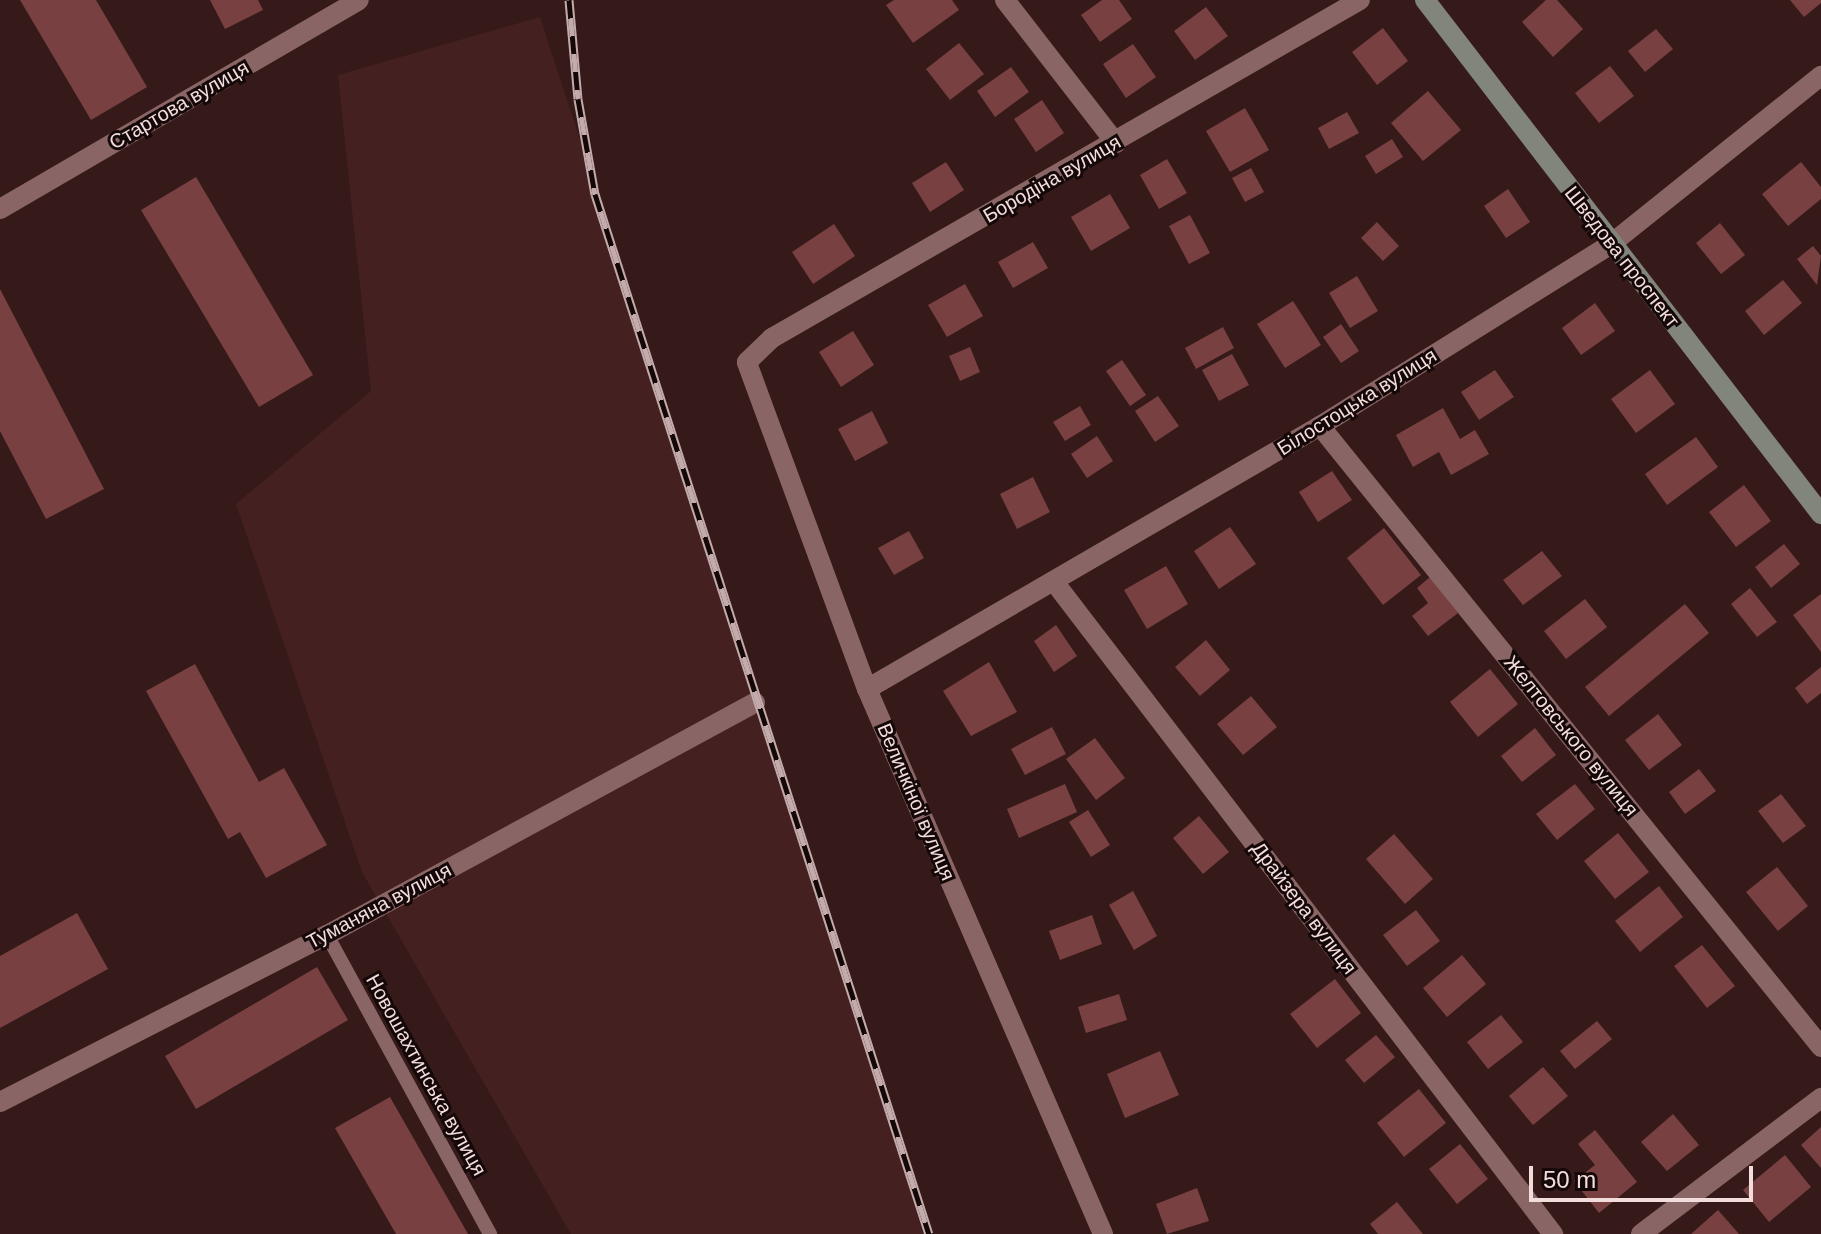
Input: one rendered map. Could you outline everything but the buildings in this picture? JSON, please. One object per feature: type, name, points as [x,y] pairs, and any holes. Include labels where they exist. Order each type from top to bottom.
[{"type":"street","name":"Стартова вулиця","points":[[0,209],[359,0]]},
{"type":"street","points":[[1005,0],[1116,143]]},
{"type":"street","name":"Бородіна вулиця","points":[[747,362],[772,338],[1360,0]]},
{"type":"street","name":"Шведова проспект","points":[[1425,0],[1821,514]]},
{"type":"street","name":"Білостоцька вулиця","points":[[867,689],[1055,583],[1320,426],[1611,244],[1821,76]]},
{"type":"street","name":"Величкіної вулиця","points":[[747,362],[867,689],[1103,1234]]},
{"type":"street","name":"Желтовського вулиця","points":[[1320,426],[1821,1047]]},
{"type":"street","name":"Драйзера вулиця","points":[[1055,583],[1553,1234]]},
{"type":"street","name":"Туманяна вулиця","points":[[0,1102],[327,935],[755,703]]},
{"type":"street","points":[[1641,1234],[1821,1098]]},
{"type":"lane","name":"Новошахтинська вулиця","points":[[327,935],[490,1234]]},
{"type":"shaded area","points":[[540,17],[754,674],[923,1234],[571,1234],[362,872],[236,504],[371,391],[338,75]]},
{"type":"railway","points":[[569,0],[578,99],[595,194],[929,1234]]}]
